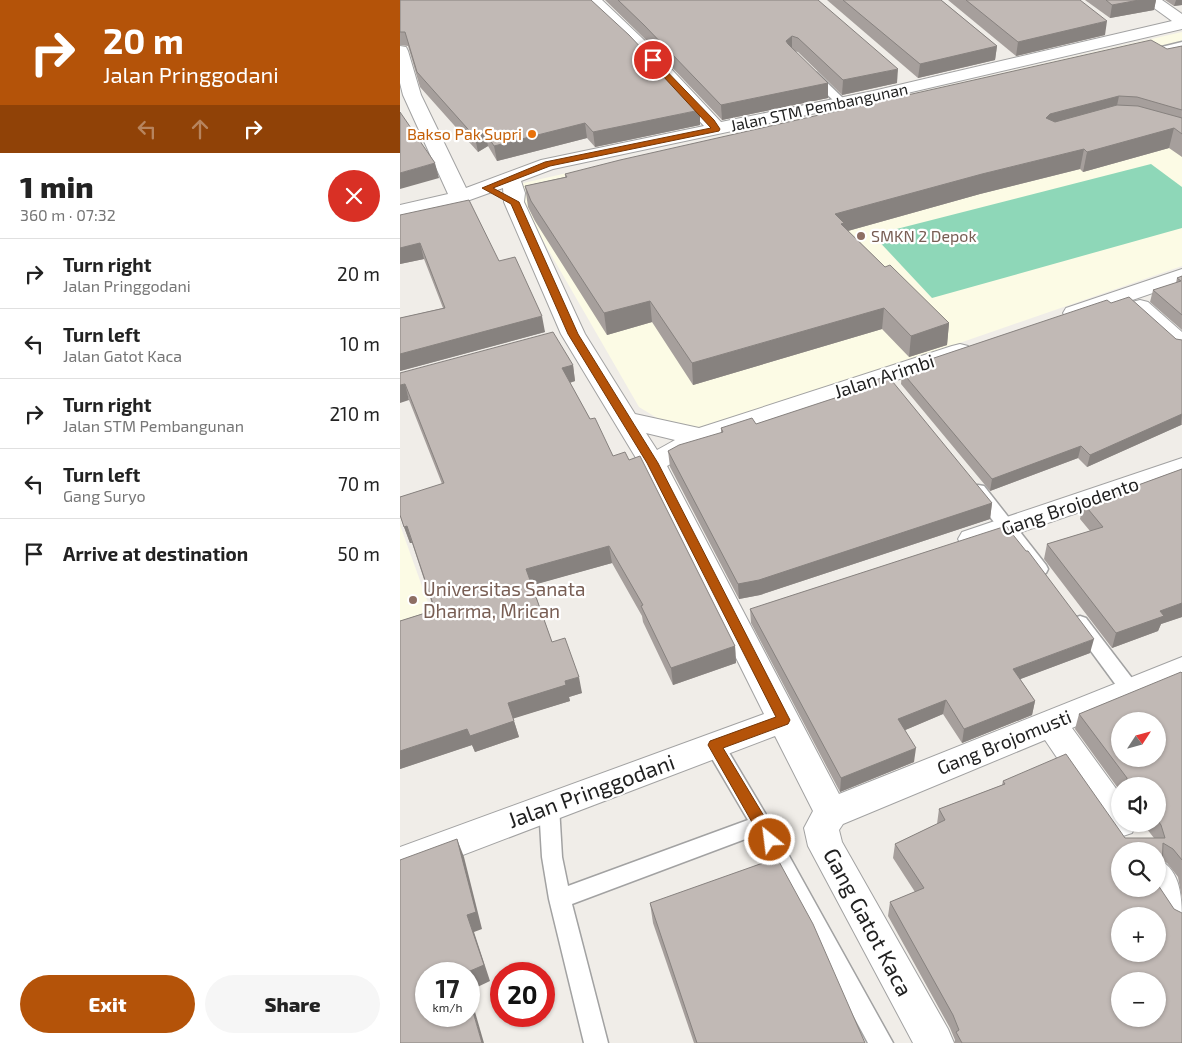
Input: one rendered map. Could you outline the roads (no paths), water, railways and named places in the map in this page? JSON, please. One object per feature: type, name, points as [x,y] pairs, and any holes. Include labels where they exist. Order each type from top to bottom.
[{"type":"street","points":[[594,0],[598,7],[643,50],[712,122],[716,129]]},
{"type":"street","points":[[1151,0],[1182,23]]},
{"type":"street","name":"Jalan STM Pembangunan","points":[[512,190],[548,164],[595,159],[716,129],[915,87],[1182,23]]},
{"type":"street","points":[[1107,27],[1122,38]]},
{"type":"street","points":[[400,51],[412,95],[460,197]]},
{"type":"street","points":[[998,52],[1012,64]]},
{"type":"street","points":[[900,74],[915,87]]},
{"type":"street","points":[[400,211],[460,197],[486,188],[512,190],[563,337],[625,420],[742,612],[784,720],[831,813]]},
{"type":"street","points":[[1052,320],[1182,276]]},
{"type":"street","points":[[1127,295],[1182,344]]},
{"type":"street","name":"Jalan Arimbi","points":[[652,463],[700,437],[890,384],[977,345]]},
{"type":"street","points":[[625,420],[700,437]]},
{"type":"street","name":"Gang Brojodento","points":[[951,546],[1182,467]]},
{"type":"street","name":"Gang Brojomusti","points":[[831,813],[1180,672]]},
{"type":"street","name":"Jalan Pringgodani","points":[[400,864],[549,806],[784,720]]},
{"type":"street","points":[[1051,723],[1111,809]]},
{"type":"street","name":"Gang Gatot Kaca","points":[[831,813],[821,828],[825,846],[934,1043]]},
{"type":"street","points":[[1166,887],[1182,910]]},
{"type":"lane","points":[[1134,56],[1182,45]]},
{"type":"lane","points":[[807,69],[842,103]]},
{"type":"lane","points":[[965,474],[1049,582]]},
{"type":"lane","points":[[1073,613],[1131,691]]},
{"type":"lane","points":[[714,745],[761,824],[881,1043]]},
{"type":"lane","points":[[549,806],[552,857],[560,898],[596,1043]]},
{"type":"lane","points":[[560,898],[761,824]]},
{"type":"place","name":"Bakso Pak Supri","points":[[532,134]]},
{"type":"place","name":"SMKN 2 Depok","points":[[861,236]]},
{"type":"place","name":"Universitas Sanata Dharma, Mrican","points":[[413,600]]}]
